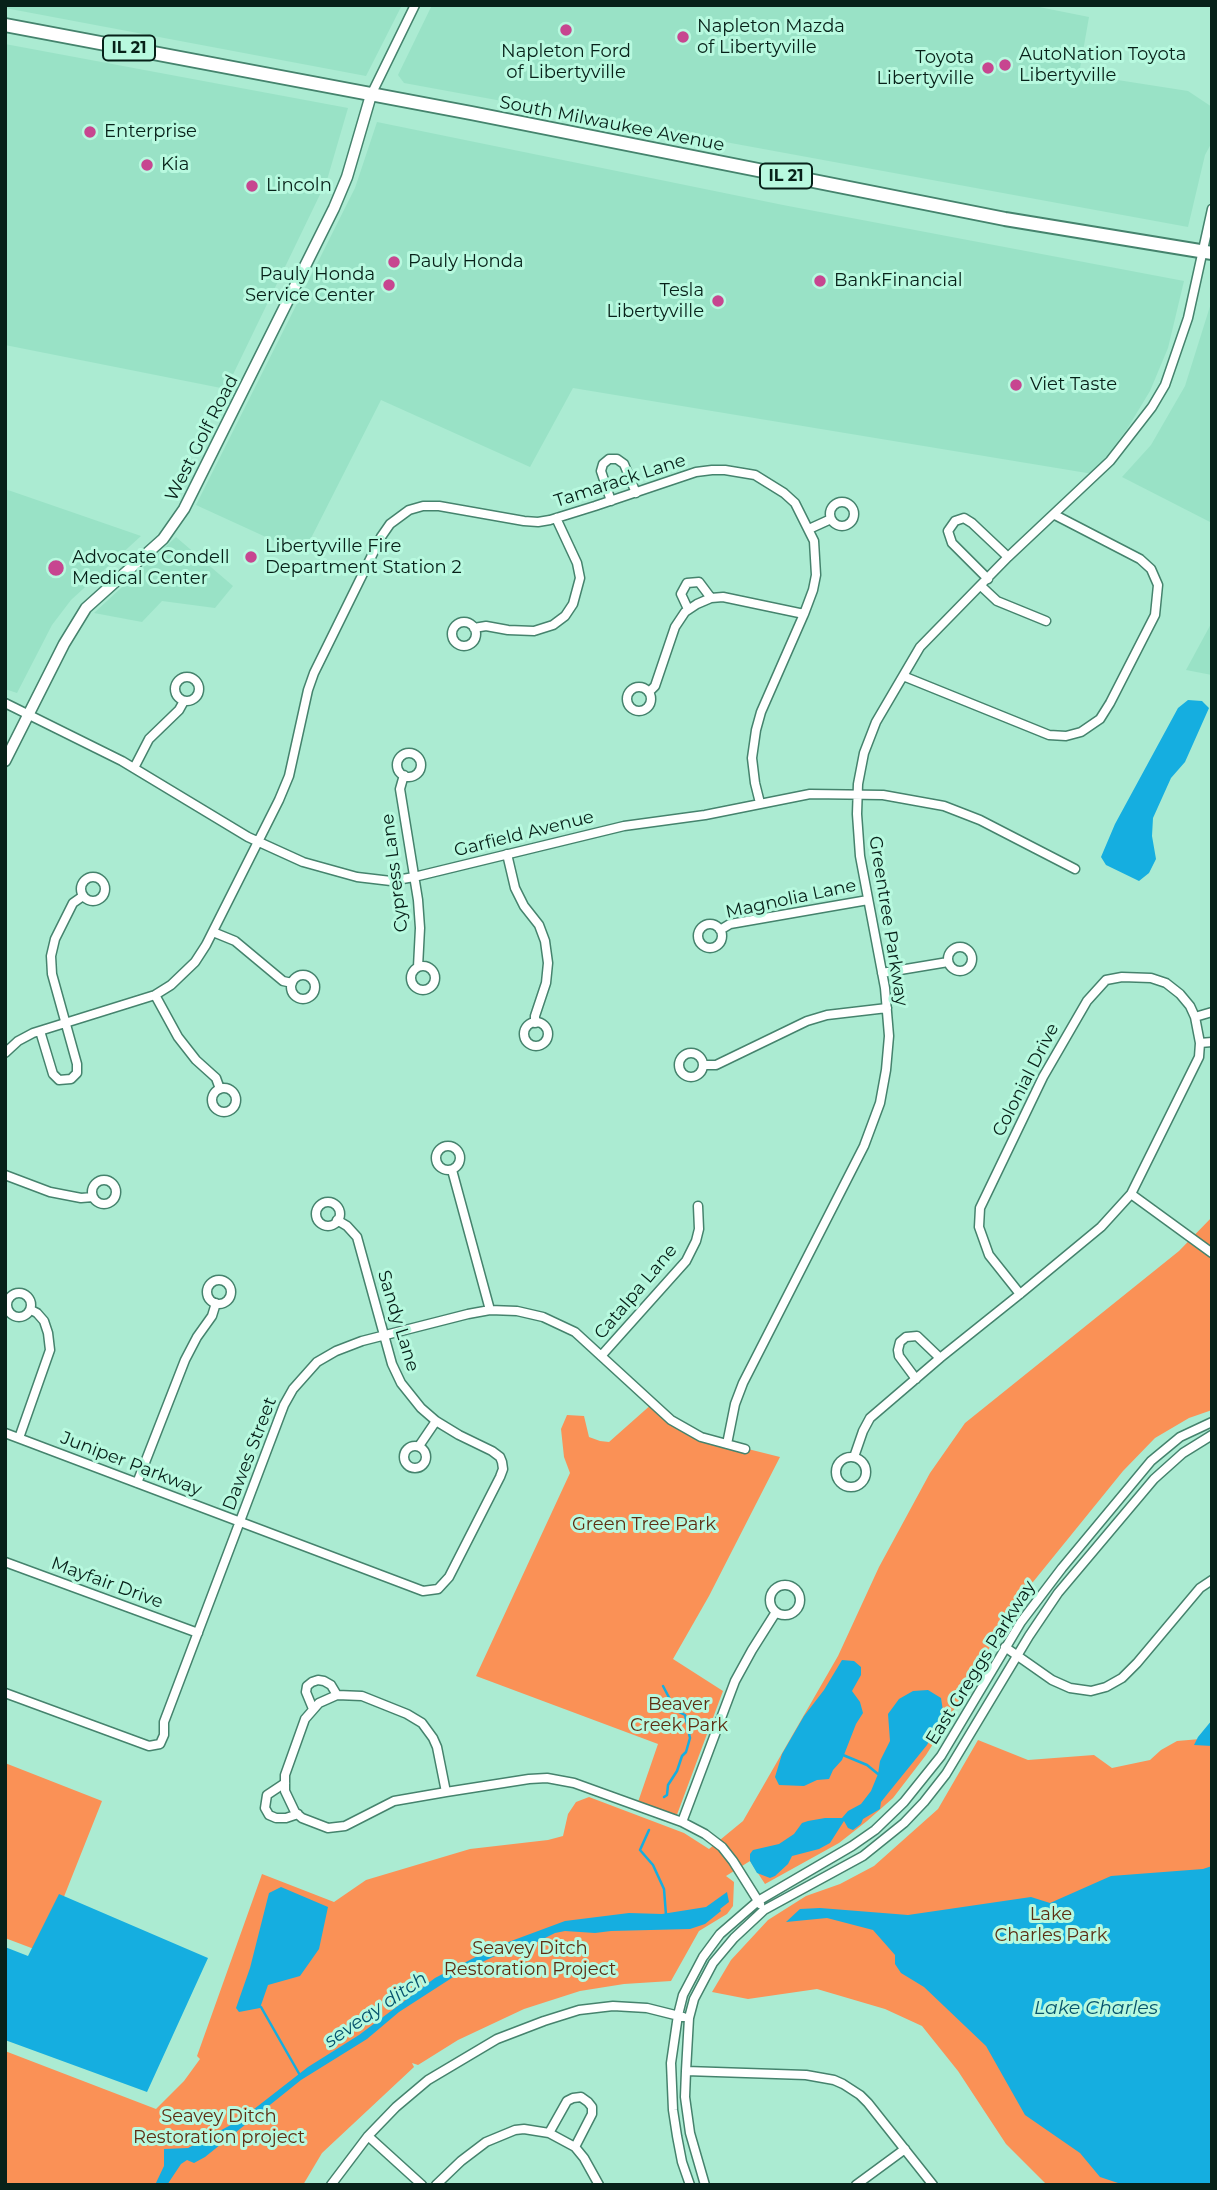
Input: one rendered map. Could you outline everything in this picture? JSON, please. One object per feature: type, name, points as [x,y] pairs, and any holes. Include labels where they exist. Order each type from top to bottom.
[{"type":"main road","name":"South Milwaukee Avenue","points":[[5,25],[1005,219],[1207,253]]},
{"type":"street","points":[[371,95],[415,5]]},
{"type":"street","name":"West Golf Road","points":[[5,761],[64,644],[86,608],[163,538],[184,509],[334,208],[347,177],[371,95]]},
{"type":"street","name":"Greentree Parkway","points":[[727,1444],[735,1404],[743,1383],[873,1126],[886,1070],[889,1036],[887,1008],[860,856],[857,814],[864,753],[876,722],[920,647],[1008,557],[1122,449],[1152,407],[1165,385],[1188,318],[1207,253],[1212,209]]},
{"type":"street","points":[[611,501],[601,471],[603,464],[609,459],[617,459],[624,464],[636,492]]},
{"type":"street","name":"Tamarack Lane","points":[[258,842],[289,776],[314,673],[381,537],[390,524],[409,510],[423,506],[439,506],[524,522],[538,522],[696,472],[725,470],[755,475],[795,503],[814,541],[816,575],[813,590],[761,712],[756,730],[752,758],[760,803]]},
{"type":"street","points":[[903,676],[1049,735],[1066,736],[1081,732],[1101,719],[1155,615],[1158,585],[1151,569],[1140,559],[1055,515]]},
{"type":"street","points":[[474,628],[486,626],[534,631],[553,625],[565,616],[578,593],[580,578],[577,563],[556,518]]},
{"type":"street","points":[[1008,557],[964,518],[955,521],[948,531],[952,543],[997,600],[1046,621]]},
{"type":"street","points":[[809,529],[831,519]]},
{"type":"street","points":[[688,609],[681,593],[687,583],[699,582],[710,598]]},
{"type":"street","points":[[649,692],[655,686],[675,627],[688,609],[710,598],[723,597],[804,614]]},
{"type":"street","points":[[134,768],[149,739],[179,710],[184,701]]},
{"type":"street","name":"Garfield Avenue","points":[[5,703],[134,768],[258,842],[303,862],[357,877],[391,881],[414,877],[624,826],[705,815],[810,794],[858,794],[911,799],[944,806],[980,820],[1075,869]]},
{"type":"street","name":"Cypress Lane","points":[[404,775],[400,789],[414,877],[419,928],[418,967]]},
{"type":"street","points":[[5,1053],[18,1041],[40,1031],[155,995],[171,985],[189,968],[213,932],[258,842]]},
{"type":"street","points":[[507,854],[515,888],[524,906],[539,925],[545,941],[548,963],[546,983],[535,1016],[536,1023]]},
{"type":"street","points":[[40,1031],[52,1074],[59,1080],[67,1081],[75,1077],[78,1068],[52,974],[51,956],[55,939],[73,903],[83,896]]},
{"type":"street","name":"Magnolia Lane","points":[[720,930],[730,924],[868,900]]},
{"type":"street","points":[[213,932],[235,941],[284,981],[292,983]]},
{"type":"street","points":[[882,973],[948,962]]},
{"type":"street","name":"Colonial Drive","points":[[854,1457],[870,1418],[940,1358],[1020,1294],[1101,1227],[1131,1194],[1199,1057],[1195,1017],[1180,994],[1166,983],[1151,978],[1122,976],[1106,980],[1087,1001],[1042,1077],[980,1208],[979,1227],[989,1255],[1020,1294]]},
{"type":"street","points":[[155,995],[178,1037],[196,1060],[216,1078],[220,1089]]},
{"type":"street","points":[[703,1065],[716,1065],[817,1018],[887,1008]]},
{"type":"street","points":[[1195,1017],[1212,1012]]},
{"type":"street","points":[[1199,1043],[1212,1042]]},
{"type":"street","points":[[452,1170],[490,1310]]},
{"type":"street","points":[[5,1175],[50,1192],[82,1198],[93,1197]]},
{"type":"street","points":[[1131,1194],[1212,1253]]},
{"type":"street","name":"Catalpa Lane","points":[[601,1356],[686,1261],[699,1229],[698,1206]]},
{"type":"street","name":"Sandy Lane","points":[[337,1220],[357,1237],[392,1364],[401,1383],[421,1408],[436,1421],[500,1457],[503,1468],[443,1585]]},
{"type":"street","points":[[137,1483],[184,1360],[212,1316],[216,1303]]},
{"type":"street","points":[[19,1438],[50,1350],[44,1321],[31,1310]]},
{"type":"street","name":"Dawes Street","points":[[5,1693],[149,1746],[160,1744],[164,1735],[164,1723],[284,1405],[293,1389],[317,1362],[336,1351],[384,1335],[490,1310],[517,1311],[543,1317],[575,1332],[671,1420],[701,1437],[745,1448]]},
{"type":"street","points":[[916,1379],[899,1356],[900,1342],[906,1337],[917,1336],[940,1358]]},
{"type":"street","points":[[419,1446],[436,1421]]},
{"type":"street","name":"East Greggs Parkway","points":[[690,2185],[682,2162],[671,2063],[678,2015],[689,1980],[703,1957],[720,1934],[758,1901],[852,1846],[904,1802],[948,1745],[1005,1647],[1041,1594],[1151,1461],[1180,1437],[1212,1422]]},
{"type":"street","name":"Juniper Parkway","points":[[5,1433],[423,1591],[432,1591],[443,1585]]},
{"type":"street","name":"East Greggs Parkway","points":[[705,2185],[690,2133],[685,2096],[689,2018],[694,1999],[713,1963],[734,1938],[764,1910],[863,1856],[911,1816],[946,1774],[1058,1593],[1154,1479],[1183,1453],[1212,1435]]},
{"type":"street","name":"Mayfair Drive","points":[[5,1562],[198,1633]]},
{"type":"street","points":[[1005,1647],[1052,1680],[1070,1688],[1091,1691],[1106,1688],[1122,1678],[1137,1663],[1200,1587],[1212,1580]]},
{"type":"street","points":[[682,1822],[732,1688],[776,1612]]},
{"type":"street","points":[[313,1709],[306,1692],[307,1686],[312,1682],[324,1681],[331,1685],[337,1695]]},
{"type":"street","points":[[446,1792],[437,1747],[422,1723],[362,1696],[337,1695],[319,1703],[313,1709],[300,1732],[285,1783],[285,1791],[298,1814],[318,1826],[328,1828],[345,1826],[394,1801],[528,1779],[559,1779],[682,1822],[705,1834],[722,1847],[733,1861],[764,1910]]},
{"type":"street","points":[[285,1783],[267,1795],[265,1808],[269,1815],[275,1818],[298,1814]]},
{"type":"street","points":[[331,2185],[368,2136],[428,2080],[478,2049],[517,2030],[579,2010],[613,2006],[647,2008],[689,2018]]},
{"type":"street","points":[[686,2071],[806,2075],[834,2080],[860,2095],[933,2185]]},
{"type":"street","points":[[549,2133],[567,2101],[581,2098],[589,2102],[592,2114],[575,2147]]},
{"type":"street","points":[[436,2185],[461,2161],[496,2137],[515,2130],[534,2129],[549,2133],[575,2147],[599,2185]]},
{"type":"street","points":[[368,2136],[422,2185]]},
{"type":"street","points":[[856,2185],[905,2149]]},
{"type":"shaded area","points":[[5,5],[402,5],[366,76],[5,8]]},
{"type":"shaded area","points":[[432,5],[1029,5],[1089,17],[1079,74],[1188,91],[1212,107],[1212,142],[1205,155],[1188,227],[404,83],[398,75]]},
{"type":"shaded area","points":[[5,44],[348,108],[327,180],[226,389],[5,345]]},
{"type":"shaded area","points":[[377,122],[783,205],[1184,281],[1168,348],[1150,391],[1127,429],[1093,474],[573,388],[530,467],[381,400],[303,554],[196,505],[355,188]]},
{"type":"shaded area","points":[[1212,300],[1212,523],[1122,477],[1151,445],[1185,386]]},
{"type":"shaded area","name":"Advocate Condell Medical Center","points":[[5,489],[141,536],[71,600],[52,625],[17,693],[5,689]]},
{"type":"shaded area","points":[[176,537],[233,586],[215,608],[162,601],[142,622],[94,613]]},
{"type":"shaded area","points":[[1212,622],[1212,675],[1186,670]]},
{"type":"green space","points":[[1212,1217],[1212,1410],[1189,1418],[1155,1438],[1123,1471],[1020,1598],[947,1722],[893,1798],[839,1843],[765,1884],[750,1861],[726,1876],[734,1882],[733,1906],[727,1914],[699,1931],[671,1981],[624,1984],[580,1991],[524,2009],[458,2040],[418,2065],[412,2063],[414,2067],[322,2153],[303,2185],[5,2185],[5,2051],[156,2109],[184,2081],[200,2059],[197,2056],[262,1874],[334,1902],[366,1880],[470,1849],[563,1836],[568,1814],[576,1802],[589,1797],[684,1833],[709,1849],[743,1821],[838,1656],[879,1567],[930,1473],[965,1423],[1179,1251]]},
{"type":"green space","name":"Green Tree Park","points":[[653,1403],[684,1429],[780,1457],[709,1596],[673,1659],[723,1691],[675,1820],[638,1802],[658,1744],[476,1676],[570,1473],[564,1457],[561,1429],[567,1415],[584,1416],[589,1437],[609,1442]]},
{"type":"green space","name":"Lake Charles Park","points":[[1212,1738],[1212,2185],[1047,2185],[1006,2144],[958,2071],[922,2026],[885,2009],[817,1989],[748,1999],[712,1992],[731,1960],[768,1920],[806,1896],[840,1884],[874,1866],[938,1809],[978,1740],[1028,1760],[1094,1755],[1112,1768],[1150,1760],[1177,1741]]},
{"type":"green space","points":[[5,1763],[102,1801],[42,1952],[5,1938]]},
{"type":"water","points":[[1188,700],[1202,701],[1209,708],[1185,762],[1171,778],[1153,818],[1152,836],[1156,859],[1149,873],[1139,881],[1106,865],[1101,857],[1115,824],[1178,708]]},
{"type":"water","points":[[842,1660],[854,1661],[861,1667],[861,1675],[852,1691],[860,1702],[863,1713],[842,1760],[829,1779],[817,1780],[804,1786],[779,1785],[775,1777],[782,1754]]},
{"type":"water","points":[[928,1690],[941,1698],[943,1711],[940,1721],[927,1745],[881,1802],[880,1809],[863,1819],[853,1830],[848,1828],[844,1821],[830,1843],[819,1849],[792,1856],[788,1864],[775,1876],[770,1878],[757,1873],[750,1861],[753,1850],[779,1844],[794,1834],[802,1823],[825,1818],[842,1818],[861,1804],[871,1791],[880,1761],[890,1741],[888,1714],[899,1699],[913,1691]]},
{"type":"water","points":[[1212,1720],[1212,1746],[1194,1745],[1198,1737]]},
{"type":"water","name":"Lake Charles","points":[[1212,1866],[1212,2185],[1124,2185],[1100,2177],[1080,2153],[1025,2115],[986,2046],[924,1987],[901,1973],[895,1964],[895,1955],[873,1930],[827,1918],[786,1922],[800,1909],[820,1908],[908,1915],[1031,1897],[1050,1903],[1111,1876]]},
{"type":"water","points":[[281,1887],[328,1907],[319,1949],[300,1976],[268,1985],[260,2008],[239,2012],[236,2008],[250,1968],[269,1893]]},
{"type":"water","points":[[727,1892],[729,1902],[721,1911],[705,1924],[690,1929],[595,1933],[565,1931],[512,1948],[461,1972],[399,2012],[367,2039],[301,2080],[205,2157],[194,2163],[187,2160],[181,2164],[167,2185],[155,2185],[164,2166],[164,2149],[188,2148],[240,2120],[308,2067],[359,2035],[435,1978],[495,1947],[565,1921],[629,1913],[662,1914],[706,1907]]},
{"type":"water","points":[[59,1894],[208,1958],[147,2092],[5,2040],[5,1947],[28,1956]]},
{"type":"waterway","points":[[663,1686],[674,1707],[685,1715],[690,1738],[664,1797]]},
{"type":"waterway","points":[[843,1755],[867,1765],[878,1774]]},
{"type":"waterway","points":[[649,1830],[640,1850],[653,1865],[664,1889],[666,1915]]},
{"type":"waterway","points":[[261,2007],[301,2077]]},
{"type":"place","name":"Napleton Ford of Libertyville","points":[[566,30]]},
{"type":"place","name":"Napleton Mazda of Libertyville","points":[[683,37]]},
{"type":"place","name":"AutoNation Toyota Libertyville","points":[[1005,65]]},
{"type":"place","name":"Toyota Libertyville","points":[[988,68]]},
{"type":"place","name":"Enterprise","points":[[90,132]]},
{"type":"place","name":"Kia","points":[[147,165]]},
{"type":"place","name":"Lincoln","points":[[252,186]]},
{"type":"place","name":"Pauly Honda","points":[[394,262]]},
{"type":"place","name":"BankFinancial","points":[[820,281]]},
{"type":"place","name":"Pauly Honda Service Center","points":[[389,285]]},
{"type":"place","name":"Tesla Libertyville","points":[[718,301]]},
{"type":"place","name":"Viet Taste","points":[[1016,385]]},
{"type":"place","name":"Libertyville Fire Department Station 2","points":[[251,557]]},
{"type":"place","name":"Advocate Condell Medical Center","points":[[56,568]]},
{"type":"park label","name":"Beaver Creek Park","points":[[679,1715]]},
{"type":"park label","name":"Seavey Ditch Restoration Project","points":[[530,1959]]},
{"type":"park label","name":"Seavey Ditch Restoration project","points":[[219,2127]]},
{"type":"water label","name":"seveay ditch","points":[[376,2010]]}]
